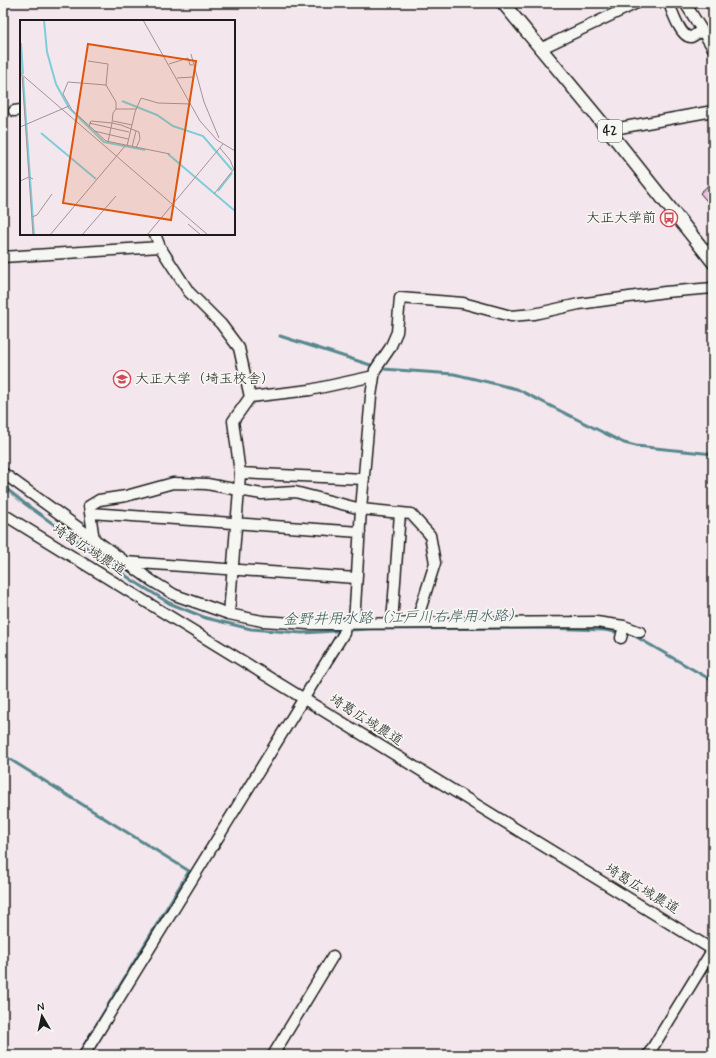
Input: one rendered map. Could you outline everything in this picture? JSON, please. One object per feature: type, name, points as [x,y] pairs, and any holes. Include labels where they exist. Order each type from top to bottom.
[{"type":"main road","name":"42","points":[[503,3],[608,130],[713,262]]},
{"type":"street","points":[[540,49],[636,3]]},
{"type":"street","points":[[669,3],[681,32],[686,36],[691,37],[702,30]]},
{"type":"street","points":[[685,3],[713,48]]},
{"type":"street","points":[[710,3],[713,6]]},
{"type":"street","points":[[608,130],[713,111]]},
{"type":"street","points":[[155,235],[160,247],[189,292],[221,324],[239,348],[250,397],[233,421],[240,473],[229,614]]},
{"type":"street","points":[[3,257],[160,247]]},
{"type":"street","points":[[84,1055],[347,626],[356,578],[361,508],[377,370],[390,348],[397,332],[400,298],[463,303],[511,316],[534,314],[579,304],[658,293],[713,288]]},
{"type":"street","points":[[250,397],[310,390],[377,370]]},
{"type":"street","points":[[3,473],[152,582],[175,595],[229,614],[282,623],[347,626],[392,623],[596,622],[624,626],[640,632]]},
{"type":"street","points":[[240,473],[364,479]]},
{"type":"street","points":[[94,540],[89,506],[99,500],[126,496],[173,483],[207,484],[262,494],[295,492],[361,508],[411,514],[420,521],[430,535],[435,563],[416,623]]},
{"type":"street","points":[[90,513],[360,532]]},
{"type":"street","points":[[392,623],[400,513]]},
{"type":"street","name":"埼葛広域農道","points":[[3,514],[713,950]]},
{"type":"street","points":[[124,561],[356,578]]},
{"type":"street","points":[[621,638],[624,626]]},
{"type":"street","points":[[648,1055],[713,950]]},
{"type":"street","points":[[273,1055],[333,956]]},
{"type":"building","points":[[713,181],[713,208],[700,193]]},
{"type":"waterway","points":[[280,336],[383,369],[454,374],[517,389],[624,443],[636,446],[713,454]]},
{"type":"waterway","name":"金野井用水路（江戸川右岸用水路）","points":[[3,486],[24,503],[132,580],[169,603],[206,618],[251,629],[302,633],[368,629],[542,628],[604,630],[633,635],[713,681]]},
{"type":"waterway","points":[[3,755],[189,871],[78,1055]]},
{"type":"place","name":"大正大学前","points":[[669,218]]},
{"type":"place","name":"大正大学（埼玉校舎）","points":[[122,379]]}]
